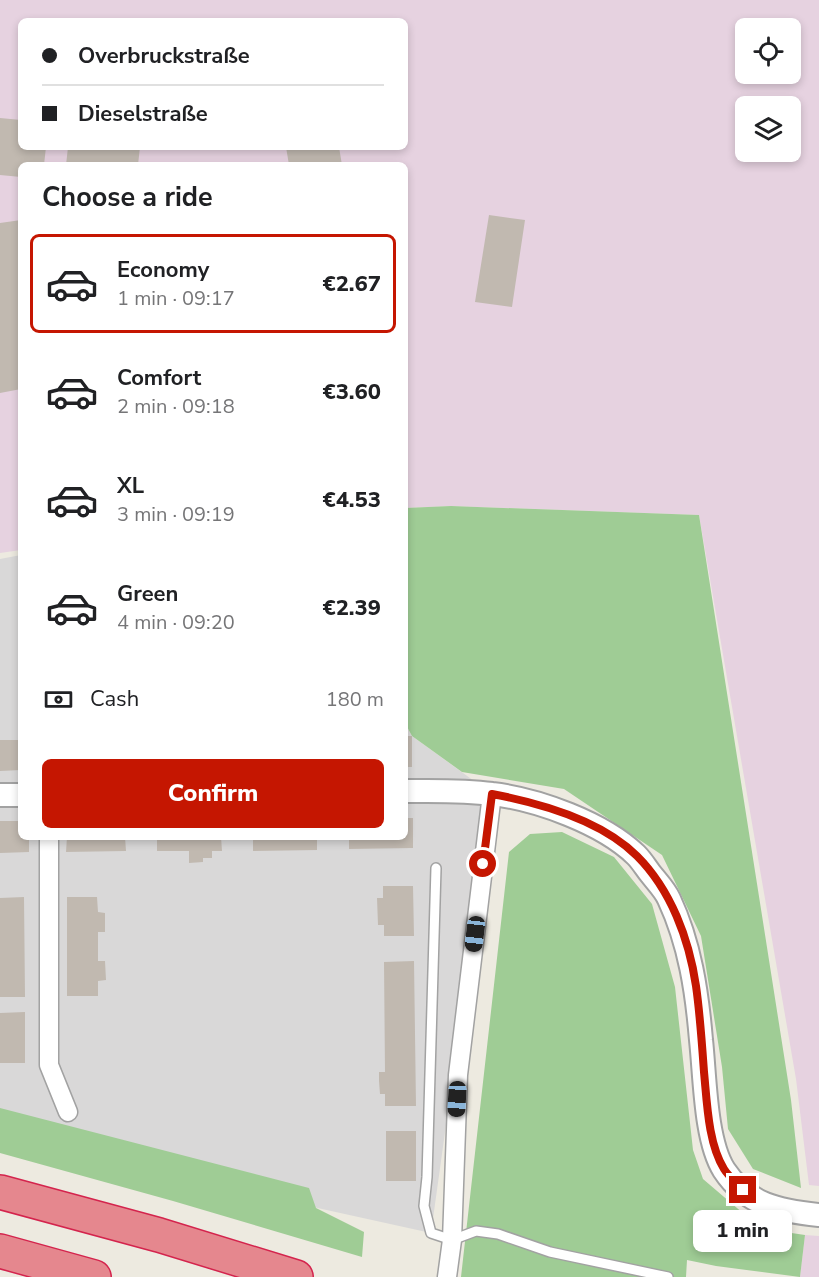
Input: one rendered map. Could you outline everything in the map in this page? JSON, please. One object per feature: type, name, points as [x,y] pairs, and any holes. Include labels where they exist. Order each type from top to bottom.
[{"type":"highway","points":[[0,1192],[159,1235],[296,1277]]},
{"type":"highway","points":[[0,1251],[93,1277]]},
{"type":"street","points":[[408,791],[492,794],[531,802],[572,815],[611,836],[636,855],[668,897],[685,939],[696,985],[710,1133],[724,1169],[743,1190],[761,1203],[777,1209],[810,1214]]},
{"type":"street","points":[[447,1277],[452,1240],[458,1075],[492,794]]},
{"type":"street","points":[[0,795],[18,795]]},
{"type":"street","points":[[49,840],[49,1065],[68,1112]]},
{"type":"lane","points":[[436,868],[427,1177],[424,1206],[431,1233],[452,1240],[476,1232],[498,1234],[550,1252],[668,1277]]},
{"type":"shaded area","points":[[0,0],[819,0],[819,1186],[809,1185],[796,1079],[699,515],[451,506],[408,508],[408,162],[18,162],[18,550],[0,553]]},
{"type":"shaded area","points":[[18,556],[18,840],[408,840],[408,729],[412,736],[492,794],[431,1233],[0,1138],[0,559]]},
{"type":"shaded area","points":[[805,1235],[819,1236],[819,1277],[800,1277]]},
{"type":"green space","points":[[451,506],[699,515],[791,1100],[801,1188],[753,1169],[728,1129],[722,1067],[701,936],[662,855],[564,789],[462,772],[412,736],[408,729],[408,508]]},
{"type":"green space","points":[[562,832],[614,857],[652,904],[675,987],[693,1150],[703,1179],[744,1214],[778,1231],[805,1235],[800,1277],[687,1260],[686,1277],[461,1277],[509,852],[530,834]]},
{"type":"green space","points":[[0,1108],[309,1188],[316,1208],[364,1232],[362,1257],[0,1153]]},
{"type":"building","points":[[0,118],[18,120],[18,150],[46,150],[44,162],[18,162],[18,177],[0,175]]},
{"type":"building","points":[[68,150],[140,150],[138,162],[66,162]]},
{"type":"building","points":[[286,150],[340,150],[342,162],[288,162]]},
{"type":"building","points":[[489,215],[525,220],[512,307],[475,302]]},
{"type":"building","points":[[18,220],[18,390],[0,393],[0,223]]},
{"type":"building","points":[[408,736],[412,736],[412,767],[408,767]]},
{"type":"building","points":[[0,740],[18,740],[18,770],[0,771]]},
{"type":"building","points":[[408,818],[413,818],[413,848],[349,849],[349,840],[408,840]]},
{"type":"building","points":[[0,821],[18,821],[18,840],[29,840],[29,852],[0,853]]},
{"type":"building","points":[[67,840],[125,840],[126,851],[66,852]]},
{"type":"building","points":[[157,840],[221,840],[222,851],[212,851],[212,858],[203,858],[203,862],[189,863],[189,851],[157,851]]},
{"type":"building","points":[[253,840],[317,840],[317,850],[253,851]]},
{"type":"building","points":[[383,886],[413,886],[414,936],[384,936],[384,925],[378,925],[377,898],[383,898]]},
{"type":"building","points":[[24,897],[25,997],[0,997],[0,898]]},
{"type":"building","points":[[67,897],[97,897],[98,912],[105,913],[105,932],[98,932],[98,961],[105,961],[106,980],[98,981],[98,996],[67,996]]},
{"type":"building","points":[[414,961],[416,1106],[385,1106],[385,1094],[380,1094],[379,1081],[379,1072],[385,1072],[384,962]]},
{"type":"building","points":[[25,1012],[25,1063],[0,1063],[0,1013]]},
{"type":"building","points":[[386,1131],[416,1131],[416,1181],[386,1181]]},
{"type":"route","points":[[483,864],[492,794],[531,802],[572,815],[611,836],[636,855],[668,897],[685,939],[696,985],[710,1133],[724,1169],[743,1190]]}]
